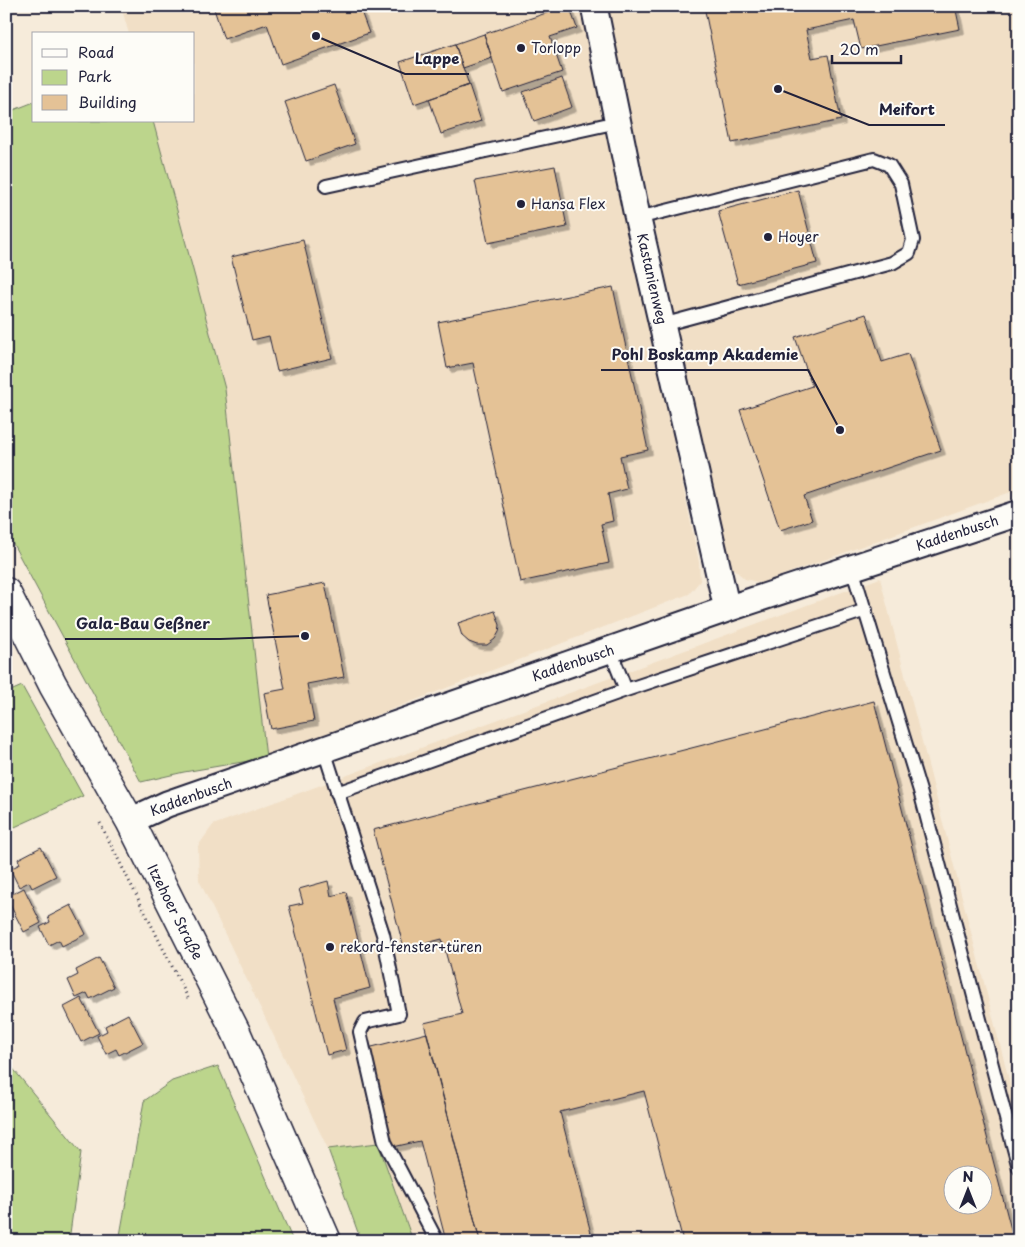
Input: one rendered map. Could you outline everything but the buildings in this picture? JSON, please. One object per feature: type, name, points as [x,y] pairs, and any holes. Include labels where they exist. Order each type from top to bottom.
[{"type":"main road","name":"Itzehoer Straße","points":[[6,592],[53,685],[130,820],[236,1032],[327,1241]]},
{"type":"street","name":"Kastanienweg","points":[[594,6],[638,218],[727,609]]},
{"type":"street","name":"Kaddenbusch","points":[[130,820],[167,804],[727,609],[1019,513]]},
{"type":"lane","points":[[326,186],[618,122]]},
{"type":"lane","points":[[638,218],[874,159],[889,165],[901,184],[913,240],[909,253],[892,263],[662,325]]},
{"type":"lane","points":[[852,568],[920,790],[1019,1168]]},
{"type":"lane","points":[[337,793],[626,690],[866,610]]},
{"type":"lane","points":[[610,650],[626,690]]},
{"type":"lane","points":[[324,750],[382,934],[399,1014],[365,1022],[360,1032],[385,1142],[437,1241]]},
{"type":"path","points":[[96,815],[154,934],[191,1003]]},
{"type":"shaded area","points":[[121,6],[582,6],[699,562],[700,581],[689,594],[266,758],[225,389],[153,122],[195,122],[195,32],[128,32]]},
{"type":"shaded area","points":[[607,6],[1019,6],[1019,489],[761,583],[745,579],[728,564]]},
{"type":"shaded area","points":[[880,578],[1019,1119],[1019,1241],[413,1241],[378,1143],[328,1149],[199,880],[198,846],[213,825]]},
{"type":"green space","points":[[32,103],[32,122],[153,122],[225,389],[266,758],[184,772],[141,782],[6,531],[6,113]]},
{"type":"green space","points":[[22,686],[83,796],[6,831],[6,693]]},
{"type":"green space","points":[[6,1060],[81,1152],[69,1241],[27,1241],[6,1237]]},
{"type":"green space","points":[[218,1066],[293,1241],[119,1241],[144,1101],[172,1081]]},
{"type":"green space","points":[[378,1143],[413,1241],[361,1241],[328,1149]]},
{"type":"place","name":"Lappe","points":[[316,36]]},
{"type":"place","name":"Torlopp","points":[[521,48]]},
{"type":"place","name":"Meifort","points":[[778,89]]},
{"type":"place","name":"Hansa Flex","points":[[521,204]]},
{"type":"place","name":"Hoyer","points":[[768,237]]},
{"type":"place","name":"Pohl Boskamp Akademie","points":[[840,430]]},
{"type":"place","name":"Gala-Bau Geßner","points":[[305,636]]},
{"type":"place","name":"rekord-fenster+türen","points":[[330,947]]}]
